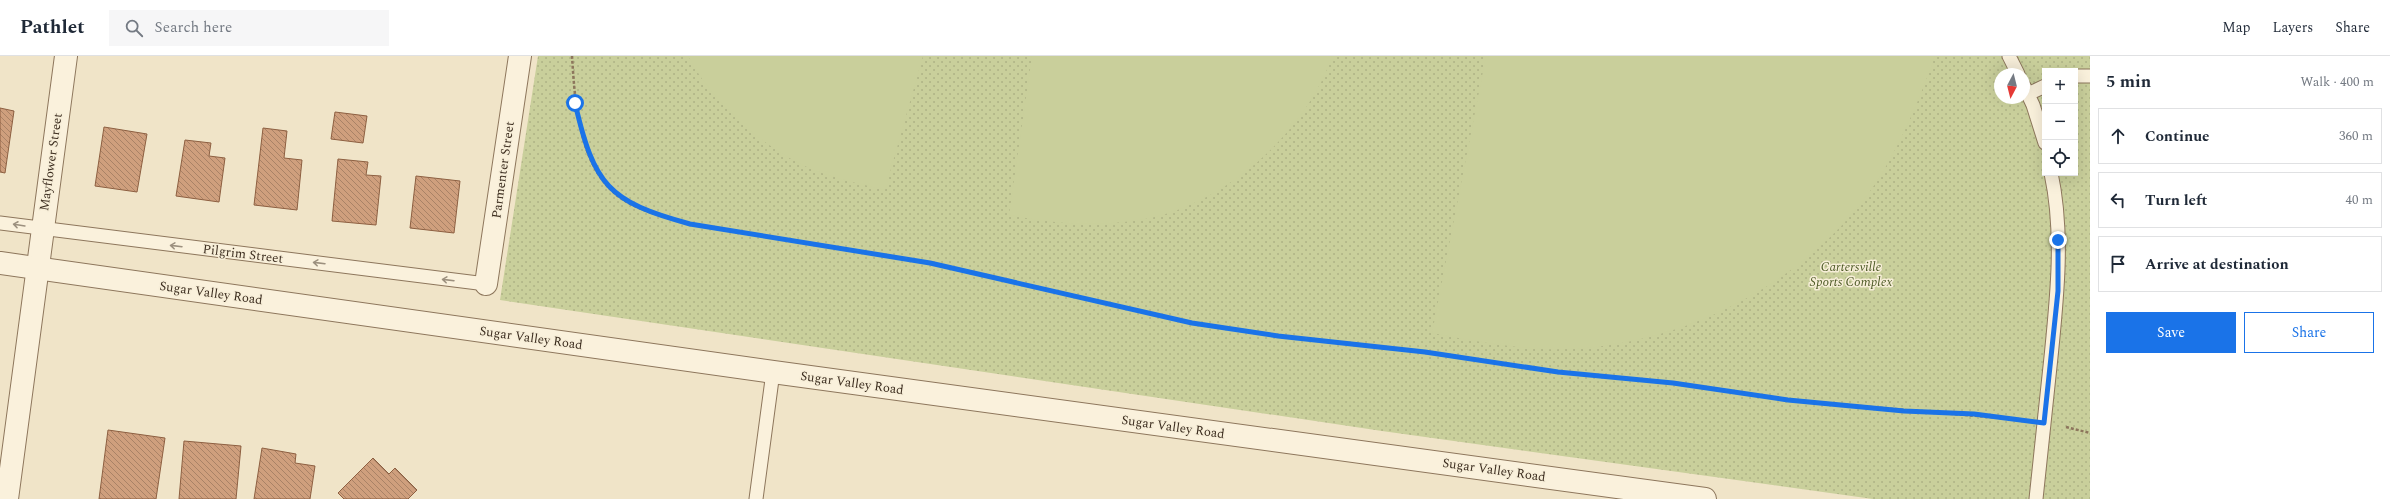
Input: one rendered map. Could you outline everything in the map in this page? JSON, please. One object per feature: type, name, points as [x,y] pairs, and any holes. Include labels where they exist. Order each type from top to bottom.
[{"type":"street","name":"Mayflower Street","points":[[7,499],[66,56]]},
{"type":"street","name":"Parmenter Street","points":[[486,284],[520,56]]},
{"type":"street","name":"Sugar Valley Road","points":[[0,263],[773,372],[1705,499]]},
{"type":"lane","points":[[2009,56],[2015,68]]},
{"type":"lane","points":[[2078,76],[2090,76]]},
{"type":"lane","points":[[2030,89],[2042,87]]},
{"type":"lane","points":[[2030,101],[2044,140]]},
{"type":"lane","points":[[2036,499],[2058,291],[2058,240],[2055,190],[2053,176]]},
{"type":"lane","name":"Pilgrim Street","points":[[0,222],[42,229],[486,284]]},
{"type":"lane","points":[[756,499],[773,372]]},
{"type":"path","points":[[572,56],[575,103],[584,144],[602,181],[626,202],[655,214],[690,224],[930,263],[1192,323],[1270,335],[1425,352],[1558,372],[1673,383],[1788,400],[1904,411],[1974,414],[2044,423],[2090,433]]},
{"type":"green space","name":"Cartersville Sports Complex","points":[[538,56],[2090,56],[2090,499],[1873,499],[1382,431],[500,300]]},
{"type":"green space","points":[[688,56],[923,56],[885,190],[814,170],[796,162],[778,151],[742,123],[726,107],[698,73]]},
{"type":"green space","points":[[1032,56],[1332,56],[1320,85],[1302,113],[1281,139],[1256,163],[1229,183],[1200,200],[1170,213],[1122,222],[1074,224],[1042,221],[1009,215]]},
{"type":"green space","points":[[1486,56],[1935,56],[1912,114],[1884,170],[1855,210],[1821,246],[1781,277],[1737,303],[1690,324],[1641,339],[1592,347],[1543,349],[1473,341],[1432,333]]},
{"type":"building","points":[[0,108],[14,111],[5,173],[0,172]]},
{"type":"building","points":[[335,112],[367,116],[363,143],[331,139]]},
{"type":"building","points":[[104,127],[147,134],[137,192],[95,186]]},
{"type":"building","points":[[263,128],[287,131],[284,158],[302,160],[297,210],[254,205]]},
{"type":"building","points":[[185,140],[211,143],[209,156],[225,158],[219,202],[176,196]]},
{"type":"building","points":[[338,159],[368,162],[366,175],[381,176],[376,225],[332,221]]},
{"type":"building","points":[[416,176],[460,181],[454,233],[410,228]]},
{"type":"building","points":[[108,430],[165,438],[156,499],[99,499]]},
{"type":"building","points":[[184,441],[241,446],[236,499],[179,499]]},
{"type":"building","points":[[262,448],[296,454],[295,463],[315,466],[310,499],[254,499]]},
{"type":"building","points":[[373,458],[389,474],[395,468],[417,490],[408,499],[344,499],[338,493]]},
{"type":"route","points":[[575,103],[584,144],[602,181],[626,202],[655,214],[690,224],[930,263],[1192,323],[1278,336],[1425,352],[1558,372],[1673,383],[1788,400],[1904,411],[1974,414],[2044,423],[2058,291],[2058,240]]}]
